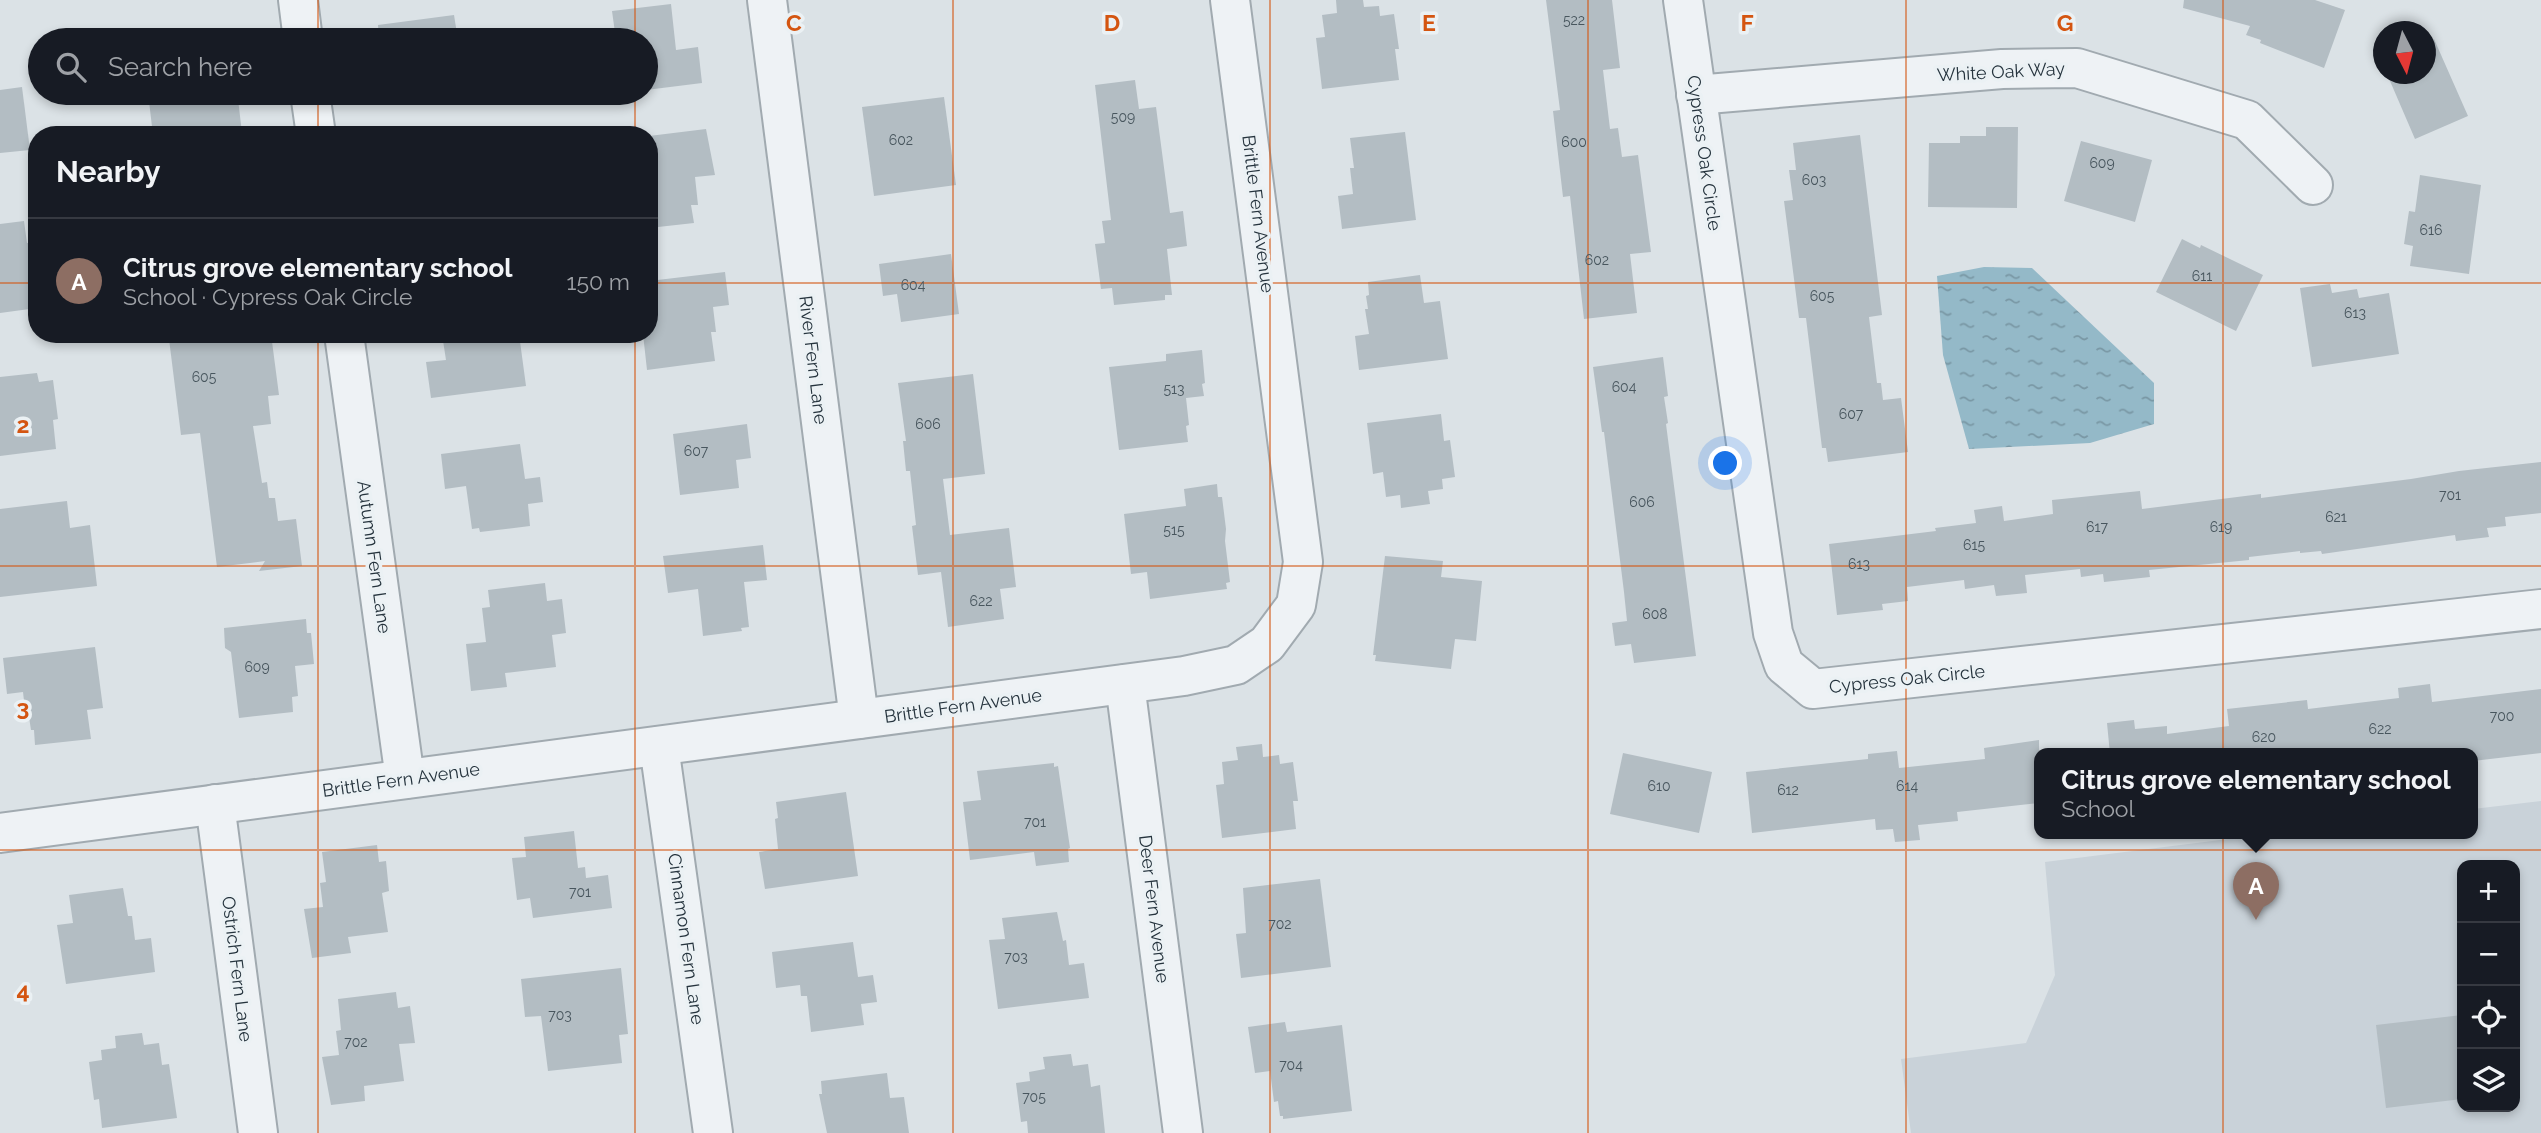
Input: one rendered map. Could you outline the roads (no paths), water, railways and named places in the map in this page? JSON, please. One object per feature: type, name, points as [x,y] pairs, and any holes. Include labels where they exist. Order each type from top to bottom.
[{"type":"street","points":[[298,0],[302,28]]},
{"type":"street","name":"River Fern Lane","points":[[767,0],[859,719]]},
{"type":"street","name":"Brittle Fern Avenue","points":[[0,833],[1184,676],[1236,665],[1267,644],[1296,605],[1303,562],[1230,0]]},
{"type":"street","name":"Cypress Oak Circle","points":[[1683,0],[1773,633],[1784,665],[1812,689],[2541,608]]},
{"type":"street","name":"White Oak Way","points":[[1696,95],[2002,69],[2077,68],[2247,120],[2313,185]]},
{"type":"street","points":[[312,105],[315,126]]},
{"type":"street","name":"Autumn Fern Lane","points":[[345,343],[405,779]]},
{"type":"street","name":"Deer Fern Avenue","points":[[1125,684],[1183,1133]]},
{"type":"street","name":"Cinnamon Fern Lane","points":[[659,746],[713,1133]]},
{"type":"street","name":"Ostrich Fern Lane","points":[[215,804],[258,1133]]},
{"type":"water","points":[[1984,267],[2032,268],[2154,383],[2154,424],[2090,443],[1969,449],[1943,355],[1937,276]]},
{"type":"place","name":"Citrus grove elementary school","points":[[2256,920]]}]
